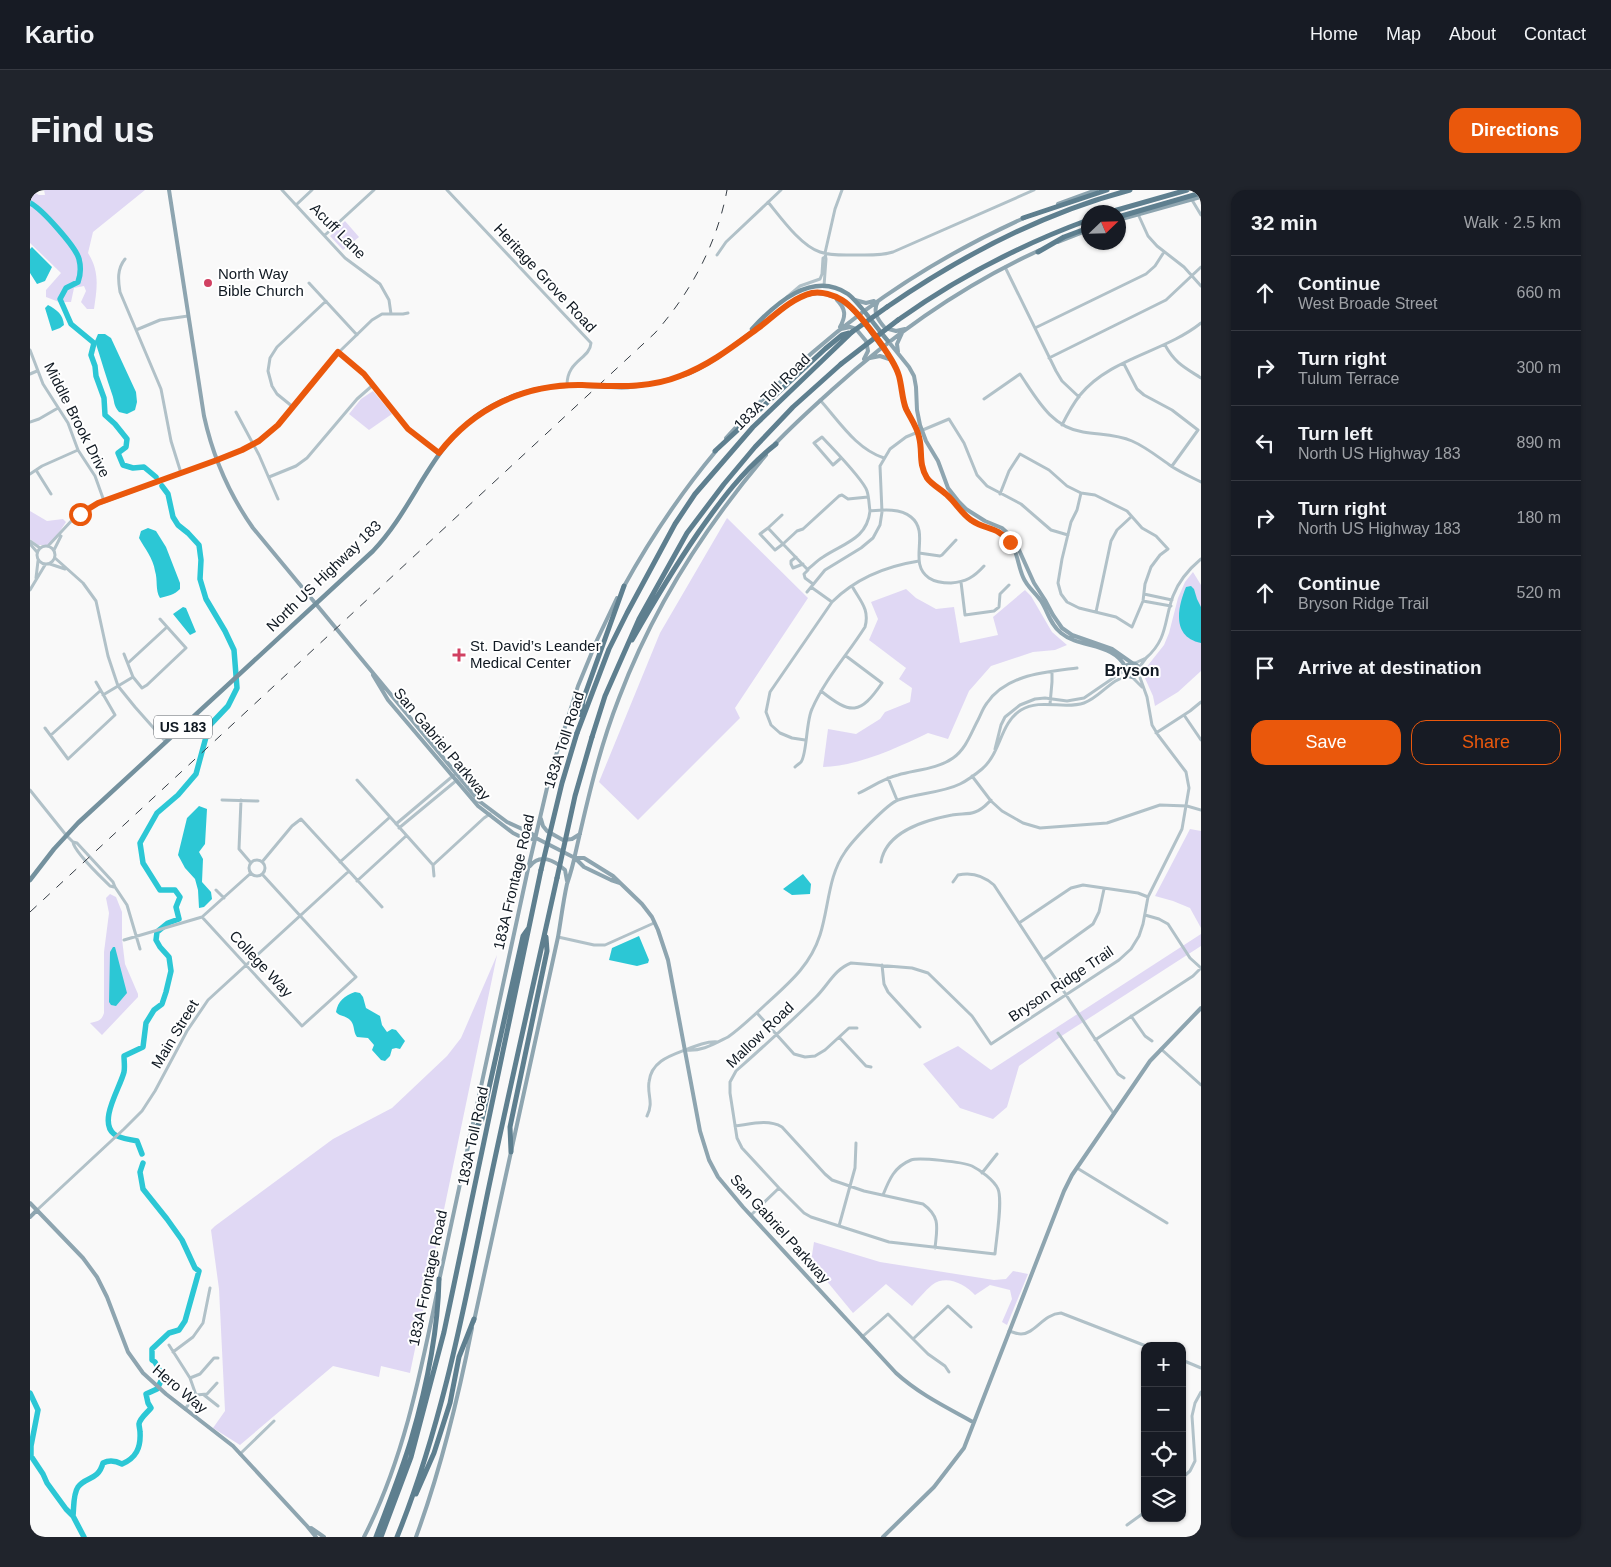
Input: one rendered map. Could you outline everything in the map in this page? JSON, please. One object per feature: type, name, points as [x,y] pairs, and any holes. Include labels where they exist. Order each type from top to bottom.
[{"type":"highway","points":[[1023,218],[1107,190]]},
{"type":"highway","name":"183A Toll Road","points":[[380,1537],[411,1457],[444,1332],[541,870],[560,792],[577,733],[609,649],[626,613],[676,524],[696,494],[753,427],[852,332],[944,271],[990,245],[1030,226],[1086,204],[1130,190]]},
{"type":"highway","points":[[1126,207],[1187,190]]},
{"type":"highway","points":[[1126,216],[1201,193]]},
{"type":"highway","name":"183A Toll Road","points":[[397,1537],[409,1507],[437,1421],[470,1279],[505,1110],[575,796],[606,696],[639,619],[687,532],[755,447],[793,407],[841,364],[941,290],[1040,239],[1081,223]]},
{"type":"highway","points":[[1038,252],[1064,237],[1081,231]]},
{"type":"highway","points":[[716,451],[842,335],[852,332]]},
{"type":"highway","points":[[618,667],[673,570],[720,501],[743,474],[776,444]]},
{"type":"highway","points":[[581,723],[583,700],[624,586]]},
{"type":"highway","points":[[470,1137],[482,1120],[523,936],[530,927]]},
{"type":"highway","points":[[511,1152],[510,1127],[547,951],[546,931]]},
{"type":"highway","points":[[376,1537],[411,1440],[420,1405],[436,1330],[439,1305],[439,1279]]},
{"type":"highway","points":[[409,1507],[434,1453],[450,1403],[459,1357],[474,1320]]},
{"type":"main road","name":"North US Highway 183","points":[[30,880],[66,835],[385,538],[400,518],[439,453],[464,426],[493,406],[518,395],[536,390],[567,385],[626,387],[670,380],[704,366],[796,300],[814,293],[824,286]]},
{"type":"main road","points":[[824,286],[837,289],[852,298],[888,342]]},
{"type":"main road","name":"US 183","points":[[748,334],[764,317],[794,293],[808,288],[824,286]]},
{"type":"main road","points":[[814,293],[834,296],[848,305],[882,346]]},
{"type":"street","name":"San Gabriel Parkway","points":[[169,190],[204,416],[217,460],[242,512],[454,775],[479,801],[512,825],[531,833],[536,838],[575,858],[584,867],[620,883]]},
{"type":"street","name":"Acuff Lane","points":[[282,190],[345,258],[380,284],[389,300],[390,314]]},
{"type":"street","points":[[296,205],[312,190]]},
{"type":"street","points":[[325,236],[374,190]]},
{"type":"street","name":"Heritage Grove Road","points":[[447,190],[591,343],[590,349],[568,372],[567,385]]},
{"type":"street","points":[[717,255],[726,242],[781,190]]},
{"type":"street","points":[[786,299],[795,289],[820,279],[835,209],[842,190]]},
{"type":"street","points":[[768,202],[807,245],[818,252],[825,255],[885,255],[1034,190]]},
{"type":"street","points":[[852,298],[858,302],[866,303],[879,299],[956,251],[1023,218],[1096,190]]},
{"type":"street","points":[[1126,216],[1201,198]]},
{"type":"street","points":[[1192,200],[1201,215]]},
{"type":"street","points":[[1138,214],[1148,236],[1164,252],[1184,267],[1201,286]]},
{"type":"street","points":[[416,1537],[441,1462],[457,1402],[558,937],[567,886],[591,785],[609,724],[630,670],[653,621],[679,574],[713,522],[748,475],[808,410],[882,346],[945,301],[1006,267],[1038,252]]},
{"type":"street","points":[[1035,328],[1146,274],[1155,266],[1164,252]]},
{"type":"street","points":[[824,286],[825,255]]},
{"type":"street","points":[[125,259],[120,265],[118,280],[120,292],[160,389],[170,441],[182,473]]},
{"type":"street","points":[[1006,267],[1049,358],[1062,381],[1079,398]]},
{"type":"street","points":[[1049,358],[1166,300],[1201,268]]},
{"type":"street","points":[[309,283],[357,335]]},
{"type":"street","points":[[834,296],[844,309],[845,317],[839,329]]},
{"type":"street","points":[[879,299],[876,306],[876,314],[885,328],[904,330]]},
{"type":"street","name":"183A Frontage Road","points":[[364,1537],[378,1510],[406,1430],[528,869],[556,751],[578,686],[607,618],[624,586],[678,499],[716,451],[767,393],[839,329],[879,299]]},
{"type":"street","points":[[293,407],[277,394],[272,386],[268,371],[270,358],[277,347],[326,302]]},
{"type":"street","points":[[37,552],[40,548],[48,546],[84,510],[217,460],[254,444],[278,425],[338,352],[376,317],[382,314],[408,313]]},
{"type":"street","points":[[136,330],[160,320],[188,316]]},
{"type":"street","points":[[1062,425],[1079,398],[1095,382],[1110,371],[1188,333],[1201,323]]},
{"type":"street","points":[[839,329],[853,328],[866,341],[868,351],[862,363]]},
{"type":"street","points":[[898,354],[897,344],[904,330]]},
{"type":"street","points":[[888,342],[909,367],[916,381],[921,448],[920,460],[927,477],[971,520],[994,529],[1006,538],[1015,551],[1024,581],[1040,600],[1056,628],[1074,641],[1108,651],[1119,659],[1125,669],[1144,689]]},
{"type":"street","points":[[1164,344],[1178,363],[1201,378]]},
{"type":"street","points":[[882,346],[899,377],[906,408],[938,461],[948,488],[958,502],[977,517],[1002,528],[1014,539],[1034,583],[1062,628],[1072,635],[1110,647],[1133,663],[1138,671]]},
{"type":"street","name":"Middle Brook Drive","points":[[30,350],[43,384],[68,423],[78,450],[95,476],[104,501]]},
{"type":"street","points":[[338,352],[373,385],[408,429],[439,453]]},
{"type":"street","points":[[868,358],[880,356],[891,360]]},
{"type":"street","points":[[1124,364],[1137,389],[1144,395],[1172,410],[1198,430],[1172,466]]},
{"type":"street","points":[[30,374],[37,371]]},
{"type":"street","points":[[984,399],[1020,374],[1044,409],[1062,425],[1074,430],[1118,436],[1145,447],[1172,466],[1201,482]]},
{"type":"street","points":[[270,478],[296,466],[307,458],[357,399],[373,385]]},
{"type":"street","points":[[820,400],[861,446],[874,455],[884,458]]},
{"type":"street","points":[[30,422],[58,408]]},
{"type":"street","points":[[236,412],[254,444],[278,499]]},
{"type":"street","points":[[807,592],[825,570],[861,548],[873,538],[880,525],[882,510],[880,466],[890,449],[920,431],[949,419],[964,443],[977,475],[986,486],[1021,504],[1051,530],[1068,535]]},
{"type":"street","points":[[832,602],[812,586],[804,574],[822,557],[858,536],[869,520],[870,511],[868,492],[864,484],[841,458],[822,437],[814,444],[833,465],[841,458]]},
{"type":"street","points":[[30,474],[78,450]]},
{"type":"street","points":[[1000,494],[1009,471],[1020,454],[1049,470],[1068,486],[1081,493],[1095,495],[1115,504],[1126,511],[1142,528],[1156,536],[1168,549],[1160,554],[1151,567],[1145,584],[1143,601],[1132,627],[1116,617],[1079,608],[1067,602],[1061,594],[1058,582],[1068,535],[1081,493]]},
{"type":"street","points":[[36,470],[51,494]]},
{"type":"street","points":[[782,515],[760,534],[775,550],[796,532],[803,529],[839,496],[848,499],[868,497]]},
{"type":"street","points":[[870,511],[900,512],[911,517],[918,526],[921,539],[918,553],[919,561],[925,575],[934,581],[945,583],[961,582],[970,579],[984,566]]},
{"type":"street","points":[[1096,612],[1111,541],[1117,530],[1131,516]]},
{"type":"street","points":[[768,528],[808,570]]},
{"type":"street","points":[[64,531],[54,550],[55,558],[84,583],[96,601],[108,656],[118,686],[166,742]]},
{"type":"street","points":[[918,553],[942,555],[956,540]]},
{"type":"street","points":[[30,542],[40,548]]},
{"type":"street","points":[[30,542],[37,552],[36,578]]},
{"type":"street","points":[[48,546],[54,550]]},
{"type":"street","points":[[796,557],[791,562],[793,568],[803,564]]},
{"type":"street","points":[[30,590],[36,578],[47,564],[55,558]]},
{"type":"street","points":[[647,1116],[651,1103],[649,1081],[652,1071],[661,1060],[692,1046],[719,1042],[736,1032],[799,973],[813,953],[820,934],[839,861],[846,849],[881,812],[897,800],[955,786],[983,769],[994,755],[1008,723],[1015,715],[1030,706],[1050,704],[1076,705],[1084,703],[1120,679],[1136,675],[1146,658],[1160,642],[1167,625],[1170,606],[1179,583],[1189,569],[1201,559]]},
{"type":"street","points":[[38,561],[70,572]]},
{"type":"street","points":[[805,740],[792,738],[780,733],[771,725],[766,712],[770,692],[832,602],[843,592],[889,567],[919,561]]},
{"type":"street","points":[[961,582],[965,615],[994,610],[998,607],[1000,594],[1009,585]]},
{"type":"street","points":[[795,767],[801,762],[804,754],[811,710],[821,691],[865,627],[868,618],[865,608],[852,586]]},
{"type":"street","points":[[1144,594],[1172,600]]},
{"type":"street","points":[[1143,601],[1170,606]]},
{"type":"street","points":[[124,654],[133,677],[142,688],[148,685],[186,648],[160,619]]},
{"type":"street","points":[[128,663],[167,627]]},
{"type":"street","points":[[821,691],[838,704],[855,708],[865,704],[882,683],[846,656]]},
{"type":"street","points":[[994,755],[1001,725],[1016,707],[1029,701],[1045,698],[1068,701],[1084,698],[1128,665],[1146,658]]},
{"type":"street","points":[[860,793],[896,775],[943,764],[952,759],[966,743],[987,702],[1000,689],[1024,677],[1078,668]]},
{"type":"street","name":"Bryson Ridge Trail","points":[[991,1044],[1119,960],[1131,950],[1139,936],[1148,897],[1182,829],[1189,788],[1186,772],[1152,725],[1147,697],[1138,671]]},
{"type":"street","points":[[1050,704],[1052,672]]},
{"type":"street","points":[[103,695],[133,677]]},
{"type":"street","points":[[44,728],[68,758],[115,715],[96,682]]},
{"type":"street","points":[[50,735],[100,691]]},
{"type":"street","points":[[1156,733],[1184,716],[1201,702]]},
{"type":"street","points":[[1184,716],[1201,740]]},
{"type":"street","points":[[398,826],[454,775]]},
{"type":"street","points":[[972,776],[1002,811],[1040,828],[1048,829],[1107,823],[1160,805],[1186,806],[1201,810]]},
{"type":"street","points":[[888,778],[897,800]]},
{"type":"street","name":"San Gabriel Parkway","points":[[458,779],[474,802],[488,815],[527,840],[536,838]]},
{"type":"street","points":[[398,826],[458,779]]},
{"type":"street","points":[[356,780],[433,865],[434,876]]},
{"type":"street","points":[[30,790],[66,835],[73,842],[77,843],[113,882],[128,905],[140,949]]},
{"type":"street","points":[[222,800],[258,801]]},
{"type":"street","points":[[241,800],[239,849],[251,862]]},
{"type":"street","points":[[881,862],[882,856],[891,844],[908,829],[953,814],[976,812],[991,800]]},
{"type":"street","points":[[433,865],[488,815],[494,813]]},
{"type":"street","points":[[541,817],[547,832],[563,840],[572,840],[580,834]]},
{"type":"street","points":[[340,862],[390,818]]},
{"type":"street","points":[[262,862],[292,826],[301,819],[382,908]]},
{"type":"street","points":[[358,881],[406,836]]},
{"type":"street","points":[[528,869],[537,859],[545,858],[565,870],[567,886]]},
{"type":"street","name":"San Gabriel Parkway","points":[[575,858],[584,858],[608,872],[642,904],[654,923],[668,960],[700,1131],[706,1153],[718,1177],[750,1215],[896,1373],[908,1384],[973,1422]]},
{"type":"street","points":[[255,860],[262,862],[265,867],[262,874],[256,876],[251,873],[249,867],[251,862],[255,860]]},
{"type":"street","name":"Main Street","points":[[30,1217],[142,1111],[195,1018],[208,1000],[349,871]]},
{"type":"street","points":[[124,940],[202,918],[251,873]]},
{"type":"street","points":[[262,874],[300,916]]},
{"type":"street","points":[[953,882],[958,876],[964,874],[987,879],[994,885],[1095,1040],[1118,1074],[1124,1078]]},
{"type":"street","points":[[1019,922],[1071,888],[1083,886],[1104,888],[1138,893],[1148,897]]},
{"type":"street","points":[[1043,960],[1093,924],[1099,912],[1104,888]]},
{"type":"street","points":[[216,890],[224,898]]},
{"type":"street","points":[[1095,1040],[1193,976],[1201,968],[1190,958],[1168,924],[1145,915]]},
{"type":"street","name":"College Way","points":[[202,918],[302,1026],[356,977],[300,916]]},
{"type":"street","points":[[558,937],[594,946],[605,945],[654,923]]},
{"type":"street","name":"Mallow Road","points":[[982,1173],[996,1185],[999,1192],[995,1254],[889,1242],[811,1217],[804,1213],[779,1188],[742,1148],[737,1138],[730,1092],[732,1078],[736,1071],[821,992],[838,970],[851,963],[912,968],[928,973],[972,1016],[991,1044]]},
{"type":"street","points":[[882,965],[884,984],[888,992],[920,1027]]},
{"type":"street","points":[[883,1537],[934,1487],[962,1451],[1064,1191],[1077,1168],[1150,1061],[1201,1008]]},
{"type":"street","points":[[757,1013],[794,1054],[805,1057],[815,1056],[825,1050],[849,1028],[857,1028]]},
{"type":"street","points":[[1131,1016],[1145,1036],[1152,1041]]},
{"type":"street","points":[[1058,1033],[1114,1114]]},
{"type":"street","points":[[839,1037],[866,1066],[871,1067]]},
{"type":"street","points":[[1161,1048],[1201,1084]]},
{"type":"street","points":[[735,1126],[764,1122],[777,1124],[789,1134],[832,1180],[901,1200],[919,1202],[930,1210],[936,1219],[938,1225],[935,1248]]},
{"type":"street","points":[[839,1226],[855,1168],[856,1143]]},
{"type":"street","points":[[883,1195],[892,1174],[913,1160],[922,1159],[964,1164],[972,1166],[982,1173],[997,1154]]},
{"type":"street","points":[[1077,1168],[1167,1223]]},
{"type":"street","points":[[750,1215],[779,1188]]},
{"type":"street","name":"Hero Way","points":[[30,1203],[91,1269],[107,1296],[128,1352],[143,1374],[162,1391],[220,1435],[240,1454],[316,1537]]},
{"type":"street","points":[[173,1352],[193,1337],[203,1323],[210,1288]]},
{"type":"street","points":[[913,1339],[948,1306],[971,1327]]},
{"type":"street","points":[[1009,1330],[1020,1334],[1028,1333],[1048,1316],[1062,1313],[1141,1344]]},
{"type":"street","points":[[862,1337],[888,1314],[928,1354],[945,1366],[949,1372]]},
{"type":"street","points":[[169,1345],[190,1378],[196,1395]]},
{"type":"street","points":[[190,1378],[200,1374],[214,1358],[218,1358]]},
{"type":"street","points":[[1186,1362],[1201,1368]]},
{"type":"street","points":[[185,1409],[196,1395],[207,1394],[217,1382]]},
{"type":"street","points":[[1183,1477],[1192,1468],[1196,1458],[1192,1416],[1195,1403],[1201,1392]]},
{"type":"street","points":[[204,1394],[218,1406]]},
{"type":"street","points":[[240,1454],[274,1421]]},
{"type":"street","points":[[1126,1525],[1141,1515]]},
{"type":"street","name":"Hero Way","points":[[307,1526],[324,1537]]},
{"type":"shaded area","points":[[30,190],[39,195],[45,195],[44,190],[145,190],[93,232],[88,253],[96,274],[97,287],[94,309],[87,309],[81,302],[86,291],[84,286],[74,288],[71,302],[59,302],[46,297],[46,290],[61,273],[30,243]]},
{"type":"shaded area","points":[[345,221],[359,237],[343,250],[330,236]]},
{"type":"shaded area","points":[[373,391],[392,414],[369,430],[349,414],[361,399]]},
{"type":"shaded area","points":[[30,511],[47,521],[63,519],[66,522],[48,545],[38,545],[30,539]]},
{"type":"shaded area","points":[[727,518],[808,598],[735,708],[740,718],[638,820],[599,782],[660,633]]},
{"type":"shaded area","points":[[1193,572],[1201,585],[1201,671],[1178,692],[1155,706],[1153,696],[1144,676],[1145,669],[1164,645],[1178,598],[1185,582]]},
{"type":"shaded area","points":[[906,589],[916,598],[936,609],[954,607],[960,643],[998,635],[993,617],[1025,590],[1031,596],[1052,632],[1067,645],[1055,650],[1033,652],[991,666],[969,691],[948,739],[928,733],[863,760],[823,767],[828,729],[856,734],[880,719],[885,712],[910,702],[912,688],[899,679],[906,668],[869,640],[878,619],[871,602]]},
{"type":"shaded area","points":[[1190,829],[1201,831],[1201,928],[1190,908],[1155,896]]},
{"type":"shaded area","points":[[110,894],[116,897],[122,912],[122,939],[125,964],[138,997],[102,1035],[90,1023],[100,1020],[104,1013],[104,952],[109,913],[106,898]]},
{"type":"shaded area","points":[[1201,934],[1201,946],[1063,1035],[1019,1066],[1007,1107],[993,1119],[960,1108],[923,1064],[958,1046],[991,1070]]},
{"type":"shaded area","points":[[497,955],[410,1373],[381,1366],[379,1377],[333,1366],[240,1445],[213,1428],[225,1411],[219,1289],[211,1230],[333,1139],[392,1108],[447,1056],[461,1038]]},
{"type":"shaded area","points":[[814,1242],[880,1262],[994,1280],[1006,1279],[1013,1271],[1028,1274],[1007,1325],[1002,1322],[1012,1299],[1010,1290],[990,1285],[975,1295],[961,1284],[949,1280],[943,1280],[932,1285],[912,1306],[886,1284],[853,1313],[811,1262]]},
{"type":"water","points":[[32,247],[52,267],[45,281],[37,284],[30,273],[30,249]]},
{"type":"water","points":[[48,305],[59,313],[64,325],[52,331],[45,308]]},
{"type":"water","points":[[98,334],[105,334],[111,338],[136,392],[137,402],[135,410],[127,414],[119,412],[115,405],[95,341]]},
{"type":"water","points":[[148,528],[156,531],[166,547],[180,583],[178,591],[160,598],[152,562],[139,538],[141,531]]},
{"type":"water","points":[[1191,586],[1201,607],[1201,643],[1185,635],[1179,621],[1180,604],[1183,595],[1186,587]]},
{"type":"water","points":[[183,607],[186,608],[196,632],[190,635],[173,614]]},
{"type":"water","points":[[199,806],[207,809],[205,844],[199,852],[203,859],[202,882],[211,892],[212,899],[204,907],[199,908],[195,879],[185,868],[178,855],[187,818]]},
{"type":"water","points":[[803,874],[811,884],[810,894],[792,895],[783,889]]},
{"type":"water","points":[[639,936],[649,960],[648,963],[637,966],[609,960],[612,948]]},
{"type":"water","points":[[115,947],[127,993],[116,1006],[111,1005],[109,1002],[110,952]]},
{"type":"water","points":[[355,992],[360,993],[363,997],[366,1008],[380,1016],[382,1025],[387,1032],[392,1029],[396,1030],[405,1041],[400,1049],[392,1049],[390,1056],[385,1061],[381,1060],[372,1050],[374,1045],[368,1038],[357,1037],[351,1021],[336,1012],[342,999]]},
{"type":"waterway","points":[[30,203],[58,228],[79,259],[80,276],[78,282],[66,288],[60,299],[71,324],[94,343],[91,355],[104,398],[105,415],[127,439],[126,447],[118,453],[123,465],[133,468],[144,467],[156,477]]},
{"type":"waterway","points":[[142,1154],[137,1141],[114,1134],[108,1121],[109,1113],[124,1072],[124,1056],[143,1047],[146,1023],[154,1010],[162,1004],[166,992],[171,971],[169,957],[156,940],[157,932],[168,923],[179,919],[176,907],[180,897],[175,890],[160,890],[143,863],[140,843],[157,813],[178,795],[196,774],[209,726],[228,706],[237,688],[234,650],[206,599],[200,579],[201,560],[199,545],[178,525],[173,517],[168,494],[162,486]]},
{"type":"waterway","points":[[73,1516],[75,1493],[78,1487],[95,1476],[103,1463],[112,1461],[122,1464],[131,1459],[137,1452],[140,1443],[139,1424],[151,1408],[146,1394],[157,1389],[163,1377],[152,1360],[152,1349],[169,1333],[179,1330],[185,1321],[199,1271],[195,1268],[182,1240],[143,1189],[140,1172],[143,1163]]},
{"type":"waterway","points":[[30,1393],[38,1410],[31,1446],[31,1456],[47,1483],[73,1516],[84,1537]]},
{"type":"railway","points":[[30,912],[655,333],[680,301],[701,266],[717,229],[727,190]]},
{"type":"place","name":"North Way Bible Church","points":[[208,283]]},
{"type":"place","name":"St. David’s Leander Medical Center","points":[[459,655]]},
{"type":"district","name":"Bryson","points":[[1132,670]]},
{"type":"route","points":[[80,514],[98,503],[217,460],[259,441],[278,425],[338,352],[364,374],[408,429],[439,453],[454,435],[478,415],[498,403],[524,393],[547,387],[567,385],[626,387],[647,385],[670,380],[689,373],[721,355],[794,301],[803,296],[817,293],[834,296],[848,305],[882,346],[896,368],[906,408],[919,437],[922,468],[930,481],[976,524],[994,529],[1010,542]]}]
